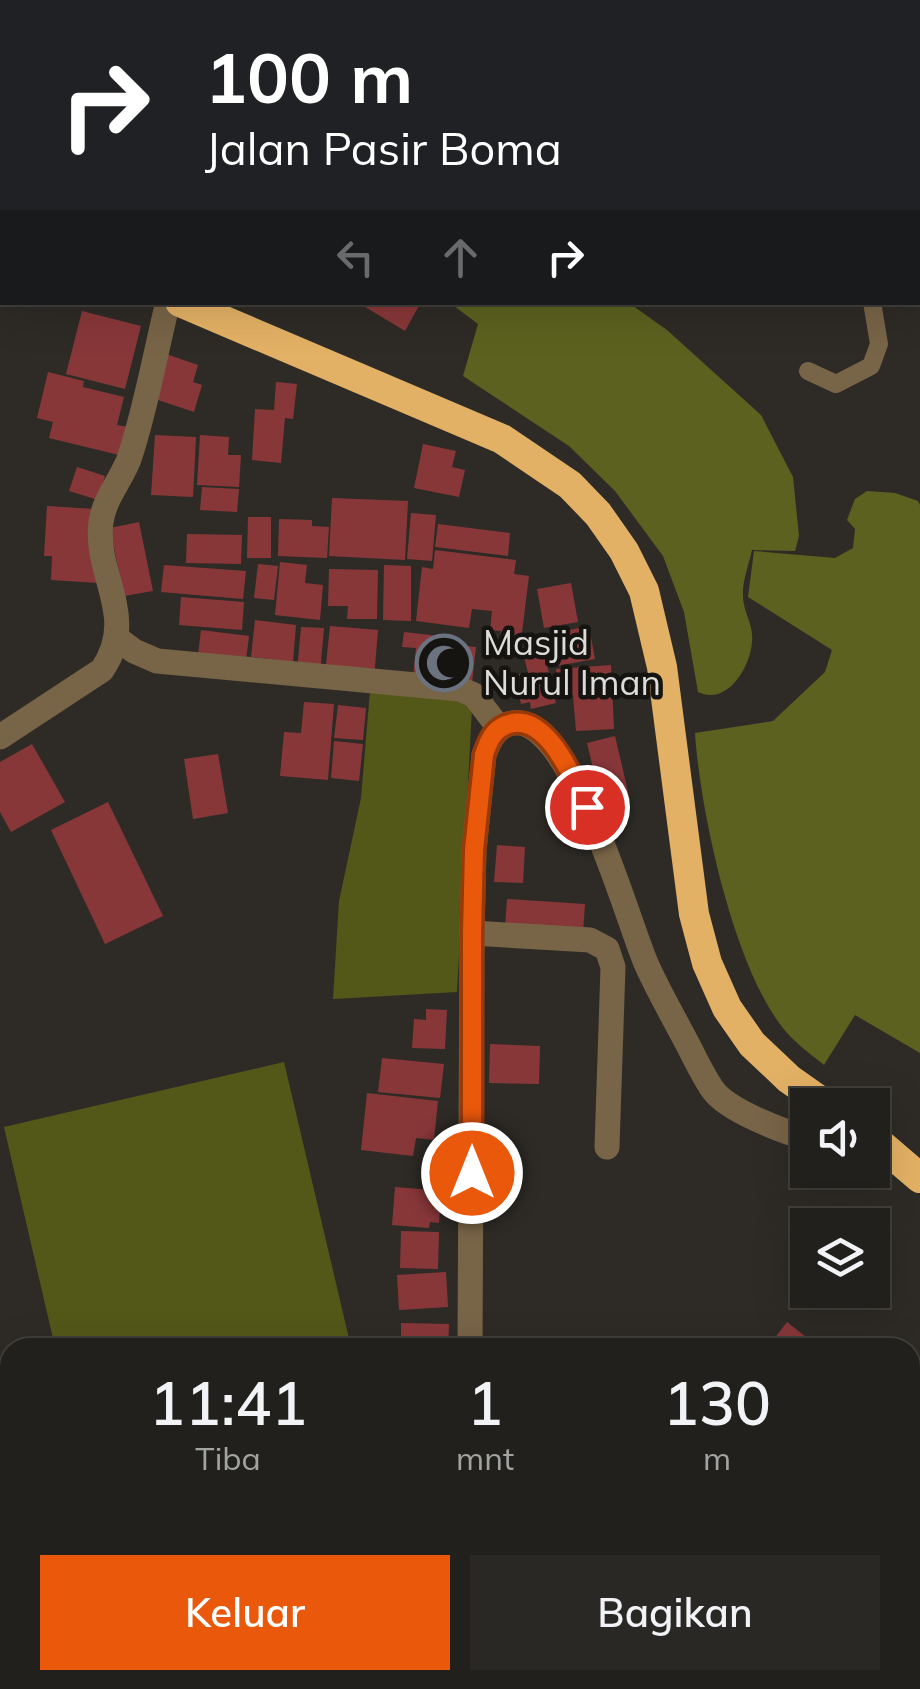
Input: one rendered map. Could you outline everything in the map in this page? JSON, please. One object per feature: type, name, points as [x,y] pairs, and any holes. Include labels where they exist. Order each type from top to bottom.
[{"type":"highway","points":[[187,305],[502,439],[570,485],[598,514],[624,551],[644,591],[658,648],[694,914],[707,963],[728,1008],[752,1044],[802,1088]]},
{"type":"highway","points":[[890,1153],[920,1178]]},
{"type":"street","points":[[0,737],[102,670],[118,639],[102,519],[130,454],[167,305]]},
{"type":"street","points":[[118,639],[134,652],[158,661],[460,689],[474,695],[500,728]]},
{"type":"street","points":[[470,1338],[474,850],[484,755],[488,740],[500,728],[512,722],[540,731],[567,766],[587,807],[653,979],[712,1089],[736,1108],[790,1130]]},
{"type":"street","points":[[472,933],[590,940],[607,949],[613,967],[607,1147]]},
{"type":"lane","points":[[808,371],[836,384],[872,366],[879,344],[872,305]]},
{"type":"green space","points":[[453,305],[632,305],[667,330],[761,415],[793,477],[799,536],[795,551],[752,550],[743,591],[752,636],[750,652],[742,673],[727,689],[709,695],[698,692],[684,612],[663,556],[615,491],[569,446],[463,376],[478,324]]},
{"type":"green space","points":[[867,491],[895,493],[920,505],[920,1053],[855,1015],[824,1065],[789,1035],[752,974],[713,848],[695,733],[773,721],[825,672],[832,650],[748,597],[754,551],[835,558],[853,548],[855,529],[847,520],[855,499]]},
{"type":"green space","points":[[370,691],[460,699],[472,708],[457,992],[333,999],[339,901],[361,798]]},
{"type":"green space","points":[[284,1062],[349,1338],[53,1338],[4,1127]]},
{"type":"building","points":[[362,305],[419,305],[405,331]]},
{"type":"building","points":[[82,311],[141,326],[125,389],[66,374]]},
{"type":"building","points":[[166,354],[198,365],[193,382],[202,385],[194,412],[152,398]]},
{"type":"building","points":[[48,372],[84,381],[83,387],[124,397],[117,425],[130,427],[123,456],[49,438],[53,422],[37,418]]},
{"type":"building","points":[[276,382],[297,384],[293,419],[285,418],[281,463],[252,460],[255,409],[274,410]]},
{"type":"building","points":[[155,435],[196,437],[193,497],[151,495]]},
{"type":"building","points":[[200,435],[229,437],[228,455],[241,455],[239,487],[197,485]]},
{"type":"building","points":[[423,444],[456,451],[452,467],[465,470],[459,497],[414,488]]},
{"type":"building","points":[[77,467],[105,476],[98,500],[69,491]]},
{"type":"building","points":[[202,487],[239,489],[237,512],[200,510]]},
{"type":"building","points":[[332,498],[408,501],[405,560],[329,556]]},
{"type":"building","points":[[47,506],[95,509],[98,583],[51,580],[52,556],[44,556]]},
{"type":"building","points":[[411,513],[436,515],[432,561],[407,559]]},
{"type":"building","points":[[248,517],[271,517],[271,558],[247,558]]},
{"type":"building","points":[[279,519],[312,520],[312,526],[329,527],[327,558],[278,556]]},
{"type":"building","points":[[139,522],[153,591],[124,596],[110,528]]},
{"type":"building","points":[[438,524],[510,533],[508,556],[435,547]]},
{"type":"building","points":[[187,534],[242,535],[241,564],[186,563]]},
{"type":"building","points":[[435,550],[516,560],[514,574],[529,576],[520,649],[499,646],[501,631],[490,630],[492,611],[472,609],[469,628],[416,621],[422,567],[433,569]]},
{"type":"building","points":[[280,562],[307,565],[305,583],[323,585],[320,620],[275,615]]},
{"type":"building","points":[[258,564],[278,566],[274,600],[254,598]]},
{"type":"building","points":[[164,565],[246,571],[243,599],[161,592]]},
{"type":"building","points":[[384,565],[411,566],[411,621],[383,620]]},
{"type":"building","points":[[329,569],[378,570],[377,619],[347,619],[348,606],[328,606]]},
{"type":"building","points":[[571,583],[578,622],[544,628],[537,589]]},
{"type":"building","points":[[181,597],[244,602],[242,630],[179,625]]},
{"type":"building","points":[[255,620],[296,625],[293,662],[251,657]]},
{"type":"building","points":[[330,626],[378,630],[374,679],[325,674]]},
{"type":"building","points":[[589,626],[595,659],[551,667],[545,635]]},
{"type":"building","points":[[301,627],[324,628],[320,673],[297,671]]},
{"type":"building","points":[[201,630],[249,636],[245,668],[197,663]]},
{"type":"building","name":"Masjid Nurul Iman","points":[[404,632],[456,638],[455,645],[476,647],[472,683],[413,677],[416,648],[402,647]]},
{"type":"building","points":[[542,643],[556,703],[531,709],[530,702],[521,704],[515,675],[528,673],[522,648]]},
{"type":"building","points":[[611,665],[614,729],[576,731],[573,695],[558,696],[556,669]]},
{"type":"building","points":[[304,702],[334,704],[328,780],[280,776],[284,732],[301,733]]},
{"type":"building","points":[[338,705],[366,708],[363,740],[334,738]]},
{"type":"building","points":[[615,736],[630,800],[602,807],[587,743]]},
{"type":"building","points":[[334,741],[363,744],[359,781],[331,778]]},
{"type":"building","points":[[32,744],[65,802],[11,832],[0,812],[0,762]]},
{"type":"building","points":[[218,754],[228,813],[193,819],[184,759]]},
{"type":"building","points":[[108,802],[163,916],[105,944],[51,830]]},
{"type":"building","points":[[497,845],[525,847],[523,883],[494,882]]},
{"type":"building","points":[[507,899],[585,904],[583,932],[505,927]]},
{"type":"building","points":[[426,1009],[447,1010],[445,1049],[412,1048],[414,1019],[426,1020]]},
{"type":"building","points":[[490,1044],[540,1046],[539,1084],[489,1083]]},
{"type":"building","points":[[382,1058],[444,1064],[440,1098],[378,1092]]},
{"type":"building","points":[[367,1093],[438,1101],[434,1140],[416,1138],[413,1156],[361,1150]]},
{"type":"building","points":[[395,1187],[433,1190],[433,1197],[441,1197],[439,1223],[430,1222],[429,1228],[392,1225]]},
{"type":"building","points":[[401,1231],[439,1232],[438,1269],[400,1268]]},
{"type":"building","points":[[446,1272],[448,1307],[399,1310],[397,1275]]},
{"type":"building","points":[[787,1322],[807,1338],[775,1338]]},
{"type":"building","points":[[401,1323],[449,1324],[448,1338],[401,1338]]},
{"type":"place","name":"Masjid Nurul Iman","points":[[444,663]]},
{"type":"route","points":[[472,1173],[474,850],[488,740],[512,722],[540,731],[567,766],[587,807]]}]
